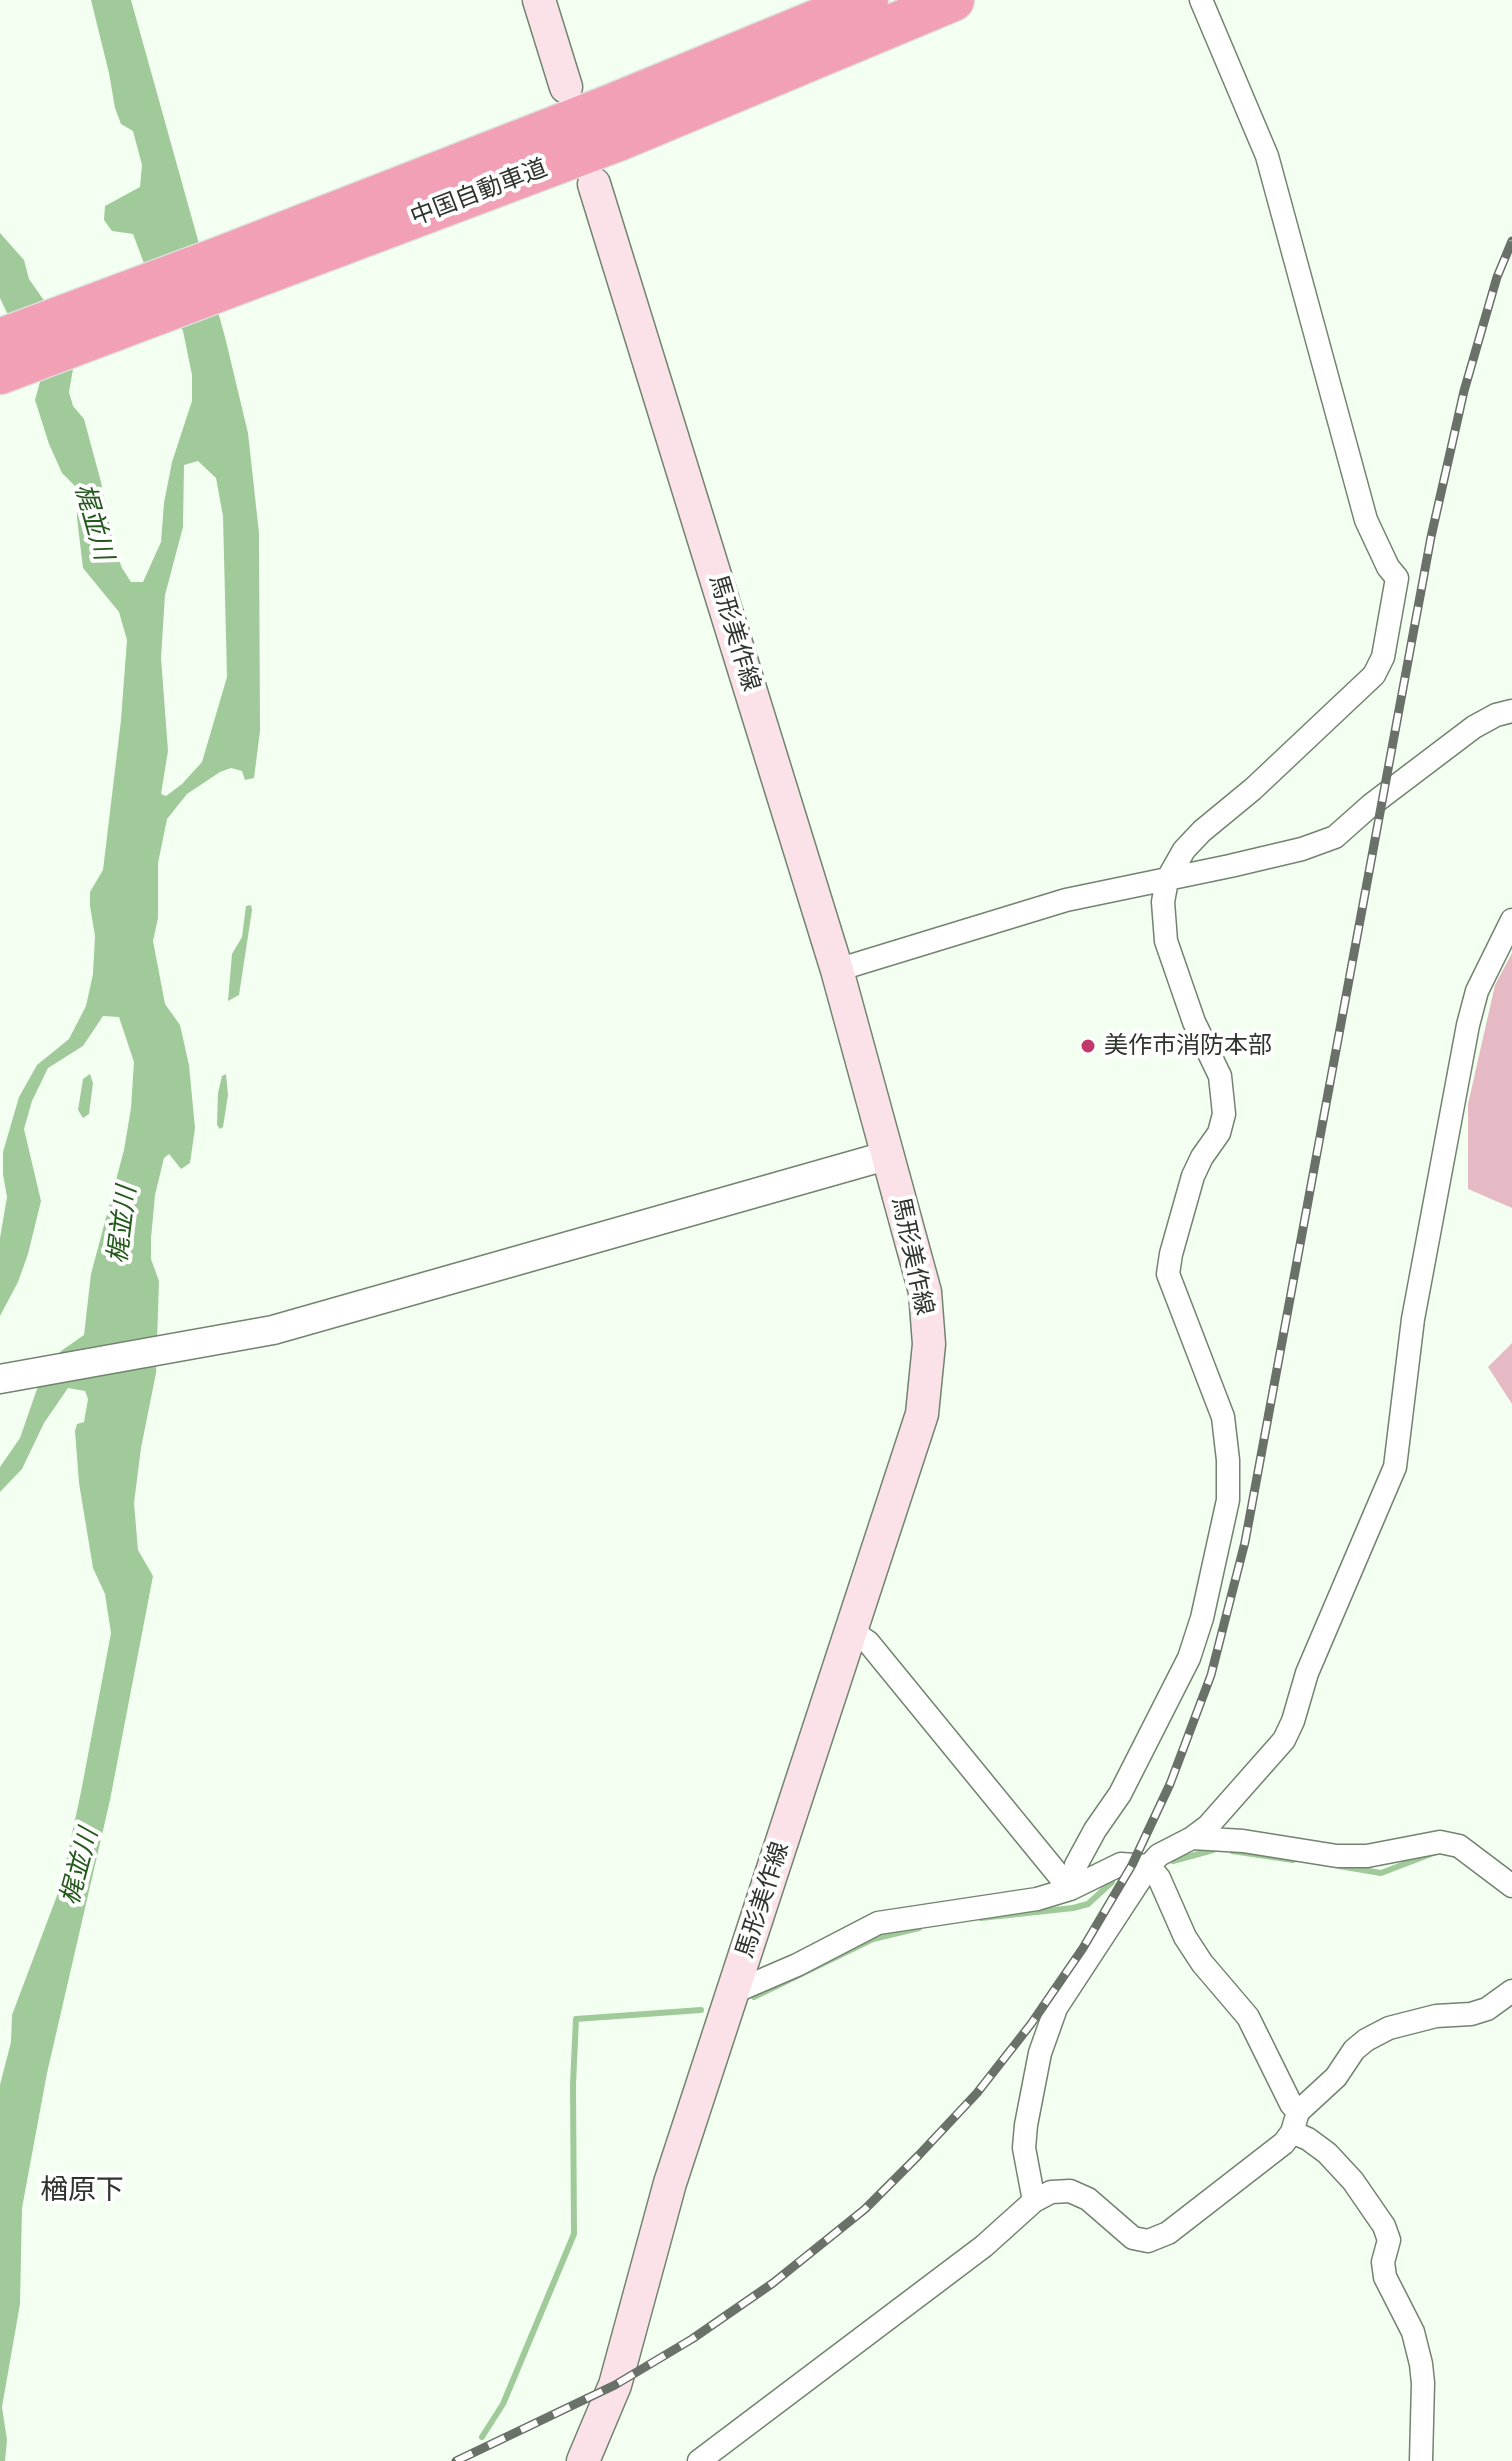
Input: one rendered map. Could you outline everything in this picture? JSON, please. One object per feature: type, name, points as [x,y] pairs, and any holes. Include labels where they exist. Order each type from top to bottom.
[{"type":"highway","name":"中国自動車道","points":[[0,373],[612,105],[867,0]]},
{"type":"highway","name":"中国自動車道","points":[[0,340],[225,273],[618,140],[953,0]]},
{"type":"main road","points":[[539,0],[566,87]]},
{"type":"main road","name":"馬形美作線","points":[[583,2461],[615,2385],[670,2183],[922,1414],[929,1344],[925,1292],[837,970],[594,184]]},
{"type":"street","points":[[1070,1889],[1076,1865],[1120,1794],[1189,1658],[1202,1618],[1228,1500],[1228,1460],[1223,1417],[1168,1274],[1193,1176],[1219,1133],[1224,1114],[1220,1076],[1194,1022],[1166,941],[1163,902],[1167,880],[1184,850],[1202,831],[1253,789],[1374,675],[1383,657],[1397,578],[1388,567],[1366,520],[1267,156],[1201,0]]},
{"type":"street","points":[[837,970],[1066,900],[1302,849],[1335,837],[1371,805],[1474,727],[1496,715],[1512,711]]},
{"type":"street","points":[[1034,2201],[1024,2148],[1026,2125],[1046,2029],[1056,2008],[1149,1866],[1159,1855],[1208,1826],[1284,1740],[1307,1673],[1395,1467],[1413,1319],[1468,1025],[1477,991],[1512,920]]},
{"type":"street","points":[[0,1379],[209,1343],[288,1326],[889,1155]]},
{"type":"street","points":[[852,1631],[868,1642],[1070,1889]]},
{"type":"street","points":[[1192,1838],[1243,1841],[1337,1856],[1367,1856],[1440,1842],[1459,1846],[1512,1886]]},
{"type":"street","points":[[732,1993],[797,1965],[878,1923],[1037,1899],[1070,1889],[1121,1864],[1149,1866],[1159,1878],[1185,1937],[1202,1963],[1248,2017],[1291,2104],[1295,2122],[1308,2139],[1327,2153],[1353,2181],[1384,2226],[1389,2240],[1383,2262],[1385,2277],[1413,2332],[1421,2364],[1421,2461]]},
{"type":"street","points":[[699,2461],[984,2246],[1034,2201],[1051,2192],[1070,2191],[1088,2199],[1133,2238],[1148,2241],[1168,2233],[1284,2143],[1295,2122],[1336,2077],[1354,2050],[1366,2040],[1389,2028],[1412,2022],[1487,2009],[1512,1991]]},
{"type":"shaded area","points":[[1512,953],[1512,1208],[1468,1189],[1468,1104],[1495,985]]},
{"type":"shaded area","points":[[1512,1343],[1512,1404],[1488,1367]]},
{"type":"water","name":"梶並川","points":[[91,0],[131,0],[225,337],[248,433],[259,533],[260,731],[254,778],[245,780],[242,771],[231,768],[187,794],[167,819],[158,863],[158,918],[153,941],[165,1004],[180,1025],[189,1065],[195,1128],[190,1163],[181,1169],[169,1154],[164,1158],[155,1195],[151,1259],[159,1281],[156,1373],[134,1503],[138,1550],[153,1576],[110,1800],[47,2073],[22,2208],[20,2304],[2,2407],[7,2440],[5,2461],[0,2461],[0,2085],[11,2042],[12,2015],[61,1885],[111,1633],[105,1594],[93,1568],[79,1483],[75,1431],[77,1424],[84,1422],[88,1399],[85,1391],[68,1388],[44,1423],[22,1469],[0,1492],[0,1467],[20,1438],[37,1389],[61,1351],[84,1335],[91,1274],[124,1150],[134,1062],[119,1017],[103,1016],[83,1046],[48,1068],[32,1101],[24,1129],[41,1201],[28,1254],[18,1282],[0,1316],[0,1238],[7,1197],[3,1152],[19,1097],[37,1065],[69,1039],[86,1006],[93,974],[95,936],[90,892],[103,870],[127,640],[119,612],[83,568],[77,488],[62,473],[49,444],[35,400],[40,382],[0,298],[0,233],[24,260],[29,279],[45,302],[73,369],[69,392],[73,406],[84,419],[114,547],[131,582],[143,582],[161,542],[172,462],[192,401],[192,375],[183,331],[145,266],[133,234],[112,231],[104,220],[105,206],[140,187],[142,165],[133,131],[121,124],[115,108]],"holes":[[[198,461],[216,478],[223,516],[227,677],[202,762],[166,796],[161,794],[168,751],[161,658],[165,595],[183,527],[184,465]]]},
{"type":"water","points":[[251,905],[239,995],[228,1001],[232,954],[242,937],[246,906]]},
{"type":"water","points":[[90,1074],[93,1083],[89,1114],[83,1118],[78,1110],[83,1079]]},
{"type":"water","points":[[226,1074],[228,1095],[223,1127],[220,1129],[217,1125],[218,1093],[222,1076]]},
{"type":"waterway","points":[[1173,1861],[1213,1850]]},
{"type":"waterway","points":[[1232,1851],[1293,1860]]},
{"type":"waterway","points":[[1339,1866],[1381,1873],[1436,1852]]},
{"type":"waterway","points":[[981,1918],[1088,1904],[1112,1882]]},
{"type":"waterway","points":[[754,1997],[873,1939],[919,1928]]},
{"type":"waterway","points":[[482,2437],[503,2404],[574,2234],[576,2019],[701,2010]]},
{"type":"railway","points":[[456,2461],[615,2385],[692,2339],[773,2283],[865,2209],[977,2093],[1031,2024],[1083,1948],[1132,1865],[1170,1784],[1211,1675],[1245,1542],[1431,537],[1464,391],[1497,277],[1512,241]]},
{"type":"place","name":"美作市消防本部","points":[[1088,1046]]},
{"type":"district","name":"楢原下","points":[[82,2191]]}]
